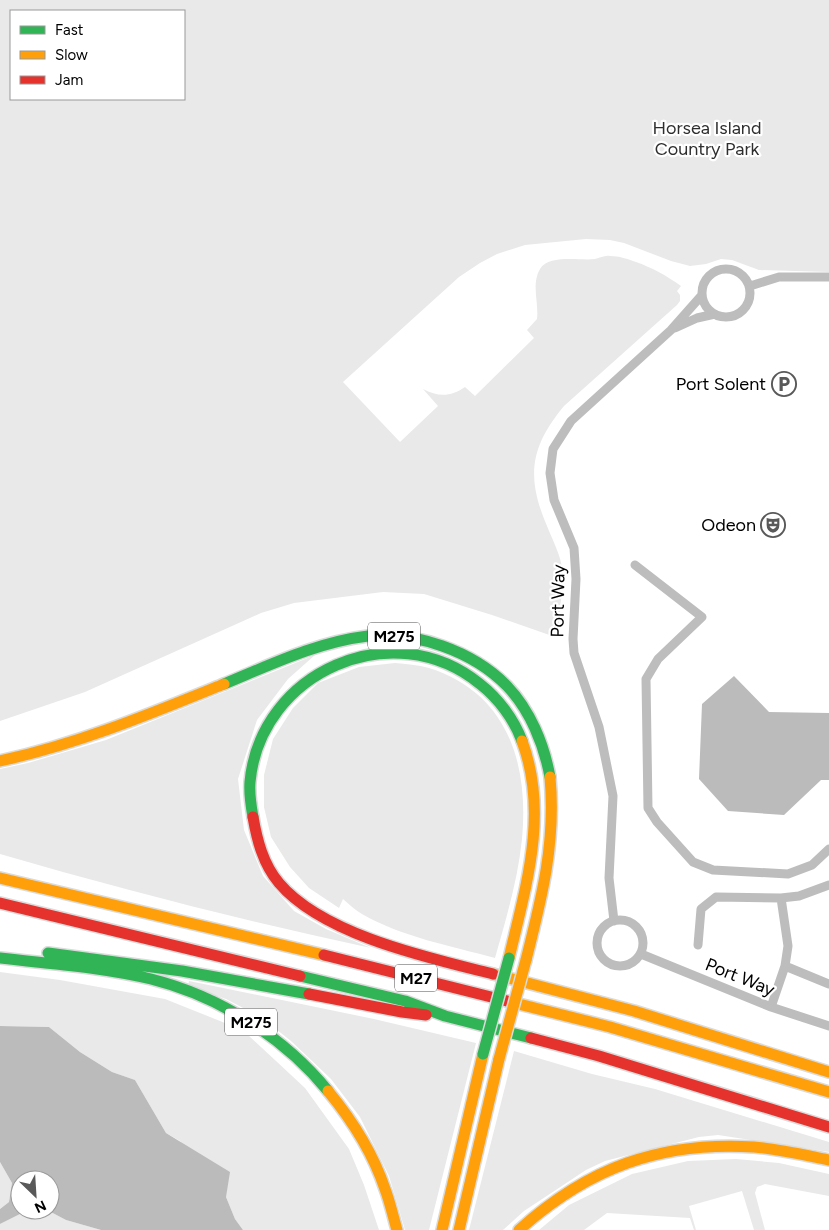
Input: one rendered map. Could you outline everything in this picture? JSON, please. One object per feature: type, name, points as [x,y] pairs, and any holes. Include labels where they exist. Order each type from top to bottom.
[{"type":"highway","name":"M275","points":[[0,761],[59,746],[111,728],[281,660],[316,648],[358,638],[387,635],[420,639],[454,650],[480,664],[505,684],[520,701],[536,727],[545,753],[553,793],[551,846],[542,894],[499,1059],[459,1230]]},
{"type":"highway","points":[[442,1230],[483,1054],[509,958],[532,852],[536,804],[533,774],[526,748],[510,715],[491,693],[464,672],[438,660],[412,653],[376,653],[344,661],[314,676],[292,693],[272,716],[258,746],[250,781],[252,817],[261,851],[273,873],[286,890],[304,904],[366,938],[399,949],[605,1002],[829,1072]]},
{"type":"highway","name":"M27","points":[[0,878],[360,964],[600,1025],[829,1092]]},
{"type":"highway","name":"M27","points":[[0,903],[405,1000],[446,1016],[599,1056],[829,1127]]},
{"type":"highway","points":[[0,949],[154,965],[228,977],[402,1012],[446,1016]]},
{"type":"highway","name":"M275","points":[[0,958],[82,968],[148,979],[193,993],[226,1008],[254,1024],[301,1060],[344,1110],[362,1138],[377,1168],[388,1197],[397,1230]]},
{"type":"highway","points":[[519,1230],[548,1205],[594,1177],[638,1159],[663,1153],[693,1147],[753,1147],[829,1160]]},
{"type":"street","points":[[734,269],[740,272],[750,286],[750,300],[744,311],[735,316],[723,317],[714,314],[705,305],[702,295],[703,284],[708,276],[719,270],[734,269]]},
{"type":"street","points":[[750,286],[779,277],[829,277]]},
{"type":"street","name":"Port Way","points":[[614,921],[610,878],[613,796],[599,727],[574,653],[576,579],[574,548],[554,500],[550,473],[553,449],[571,421],[671,330],[702,295]]},
{"type":"street","name":"Port Way","points":[[671,330],[697,318],[714,314]]},
{"type":"street","points":[[635,565],[702,617],[658,659],[646,679],[648,808],[657,822],[693,862],[713,870],[788,874],[812,865],[829,849]]},
{"type":"street","points":[[698,945],[701,909],[716,897],[781,898],[799,896],[829,885]]},
{"type":"street","points":[[771,1007],[784,966],[788,946],[781,898]]},
{"type":"street","points":[[614,921],[627,921],[634,924],[640,930],[643,938],[641,954],[636,960],[623,966],[615,966],[602,958],[598,952],[598,936],[606,924],[614,921]]},
{"type":"street","name":"Port Way","points":[[641,954],[771,1007],[829,1026]]},
{"type":"street","points":[[784,966],[829,984]]},
{"type":"green space","name":"Horsea Island Country Park","points":[[0,0],[829,0],[829,272],[759,270],[732,260],[721,259],[706,264],[690,266],[610,240],[586,239],[525,245],[497,254],[459,277],[343,382],[400,442],[438,406],[423,389],[444,395],[455,393],[465,387],[475,396],[534,338],[527,330],[537,319],[536,281],[537,275],[544,264],[550,261],[565,259],[617,257],[648,267],[681,286],[677,291],[680,295],[680,301],[677,305],[564,406],[544,435],[538,449],[534,477],[536,492],[540,508],[559,555],[563,573],[558,638],[424,594],[383,592],[294,603],[261,613],[85,692],[0,721]]},
{"type":"green space","points":[[315,655],[288,679],[257,720],[238,779],[244,830],[263,876],[294,911],[326,929],[371,948],[185,904],[0,854],[0,769],[28,763],[106,740]]},
{"type":"green space","points":[[395,663],[429,668],[456,679],[478,695],[495,713],[508,735],[522,784],[522,839],[515,884],[495,958],[393,929],[362,914],[343,899],[339,908],[309,888],[290,867],[271,837],[264,807],[264,775],[273,739],[293,708],[318,683],[359,667]]},
{"type":"green space","points":[[0,972],[60,980],[165,999],[230,1025],[247,1034],[305,1088],[349,1149],[364,1185],[379,1230],[243,1230],[235,1219],[226,1197],[180,1141],[166,1133],[135,1080],[112,1072],[80,1052],[49,1027],[0,1026]]},
{"type":"green space","points":[[189,981],[374,1019],[476,1043],[429,1230],[405,1230],[389,1176],[360,1117],[331,1079],[291,1041],[262,1018],[226,999],[188,986]]},
{"type":"green space","points":[[514,1051],[592,1074],[655,1089],[829,1142],[829,1152],[718,1135],[699,1137],[605,1161],[586,1170],[524,1211],[503,1230],[469,1230]]},
{"type":"green space","points":[[736,1159],[779,1163],[829,1174],[829,1196],[765,1184],[757,1187],[755,1193],[765,1230],[754,1230],[742,1191],[689,1206],[696,1230],[694,1230],[690,1218],[607,1213],[584,1230],[539,1230],[569,1205],[632,1174],[688,1161]]},
{"type":"green space","points":[[0,1162],[10,1180],[10,1196],[9,1202],[0,1209]]},
{"type":"green space","points":[[60,1217],[101,1230],[0,1230],[0,1224],[10,1219],[60,1220]]},
{"type":"shaded area","points":[[734,676],[769,712],[829,713],[829,780],[821,780],[784,815],[728,811],[699,779],[702,704]]},
{"type":"shaded area","points":[[0,1026],[49,1027],[80,1052],[112,1072],[135,1080],[166,1133],[230,1172],[226,1197],[235,1219],[243,1230],[101,1230],[60,1217],[60,1170],[10,1170],[10,1180],[0,1162]]},
{"type":"shaded area","points":[[10,1196],[10,1219],[0,1224],[0,1209],[9,1202]]},
{"type":"traffic: fast","points":[[224,684],[294,655],[330,643],[368,636],[386,635],[424,640],[460,653],[478,663],[507,686],[523,706],[535,728],[544,752],[550,777]]},
{"type":"traffic: fast","points":[[253,817],[250,782],[259,743],[278,710],[304,684],[336,665],[372,655],[409,654],[446,663],[480,684],[493,696],[510,717],[522,741]]},
{"type":"traffic: fast","points":[[48,953],[182,971],[309,994]]},
{"type":"traffic: fast","points":[[0,958],[132,975],[176,986],[201,996],[248,1021],[271,1036],[311,1071],[328,1091]]},
{"type":"traffic: fast","points":[[483,1054],[509,958]]},
{"type":"traffic: fast","points":[[300,976],[405,1001],[445,1016],[531,1038]]},
{"type":"traffic: slow","points":[[0,761],[86,737],[224,684]]},
{"type":"traffic: slow","points":[[509,958],[528,877],[534,822],[534,795],[530,768],[522,741]]},
{"type":"traffic: slow","points":[[526,960],[542,892],[549,847],[551,824],[550,777]]},
{"type":"traffic: slow","points":[[0,878],[324,955]]},
{"type":"traffic: slow","points":[[499,1059],[526,960]]},
{"type":"traffic: slow","points":[[493,974],[634,1011],[829,1072]]},
{"type":"traffic: slow","points":[[507,1001],[610,1027],[829,1092]]},
{"type":"traffic: slow","points":[[442,1230],[483,1054]]},
{"type":"traffic: slow","points":[[459,1230],[499,1059]]},
{"type":"traffic: slow","points":[[328,1091],[345,1113],[368,1150],[387,1194],[397,1230]]},
{"type":"traffic: slow","points":[[519,1230],[545,1208],[599,1175],[627,1163],[657,1154],[720,1146],[754,1147],[829,1160]]},
{"type":"traffic: jam","points":[[253,817],[262,852],[273,876],[298,901],[322,917],[378,942],[493,974]]},
{"type":"traffic: jam","points":[[0,903],[300,976]]},
{"type":"traffic: jam","points":[[324,955],[507,1001]]},
{"type":"traffic: jam","points":[[309,994],[426,1015]]},
{"type":"traffic: jam","points":[[531,1038],[599,1056],[829,1127]]},
{"type":"place","name":"Port Solent","points":[[784,384]]},
{"type":"place","name":"Odeon","points":[[773,525]]}]
